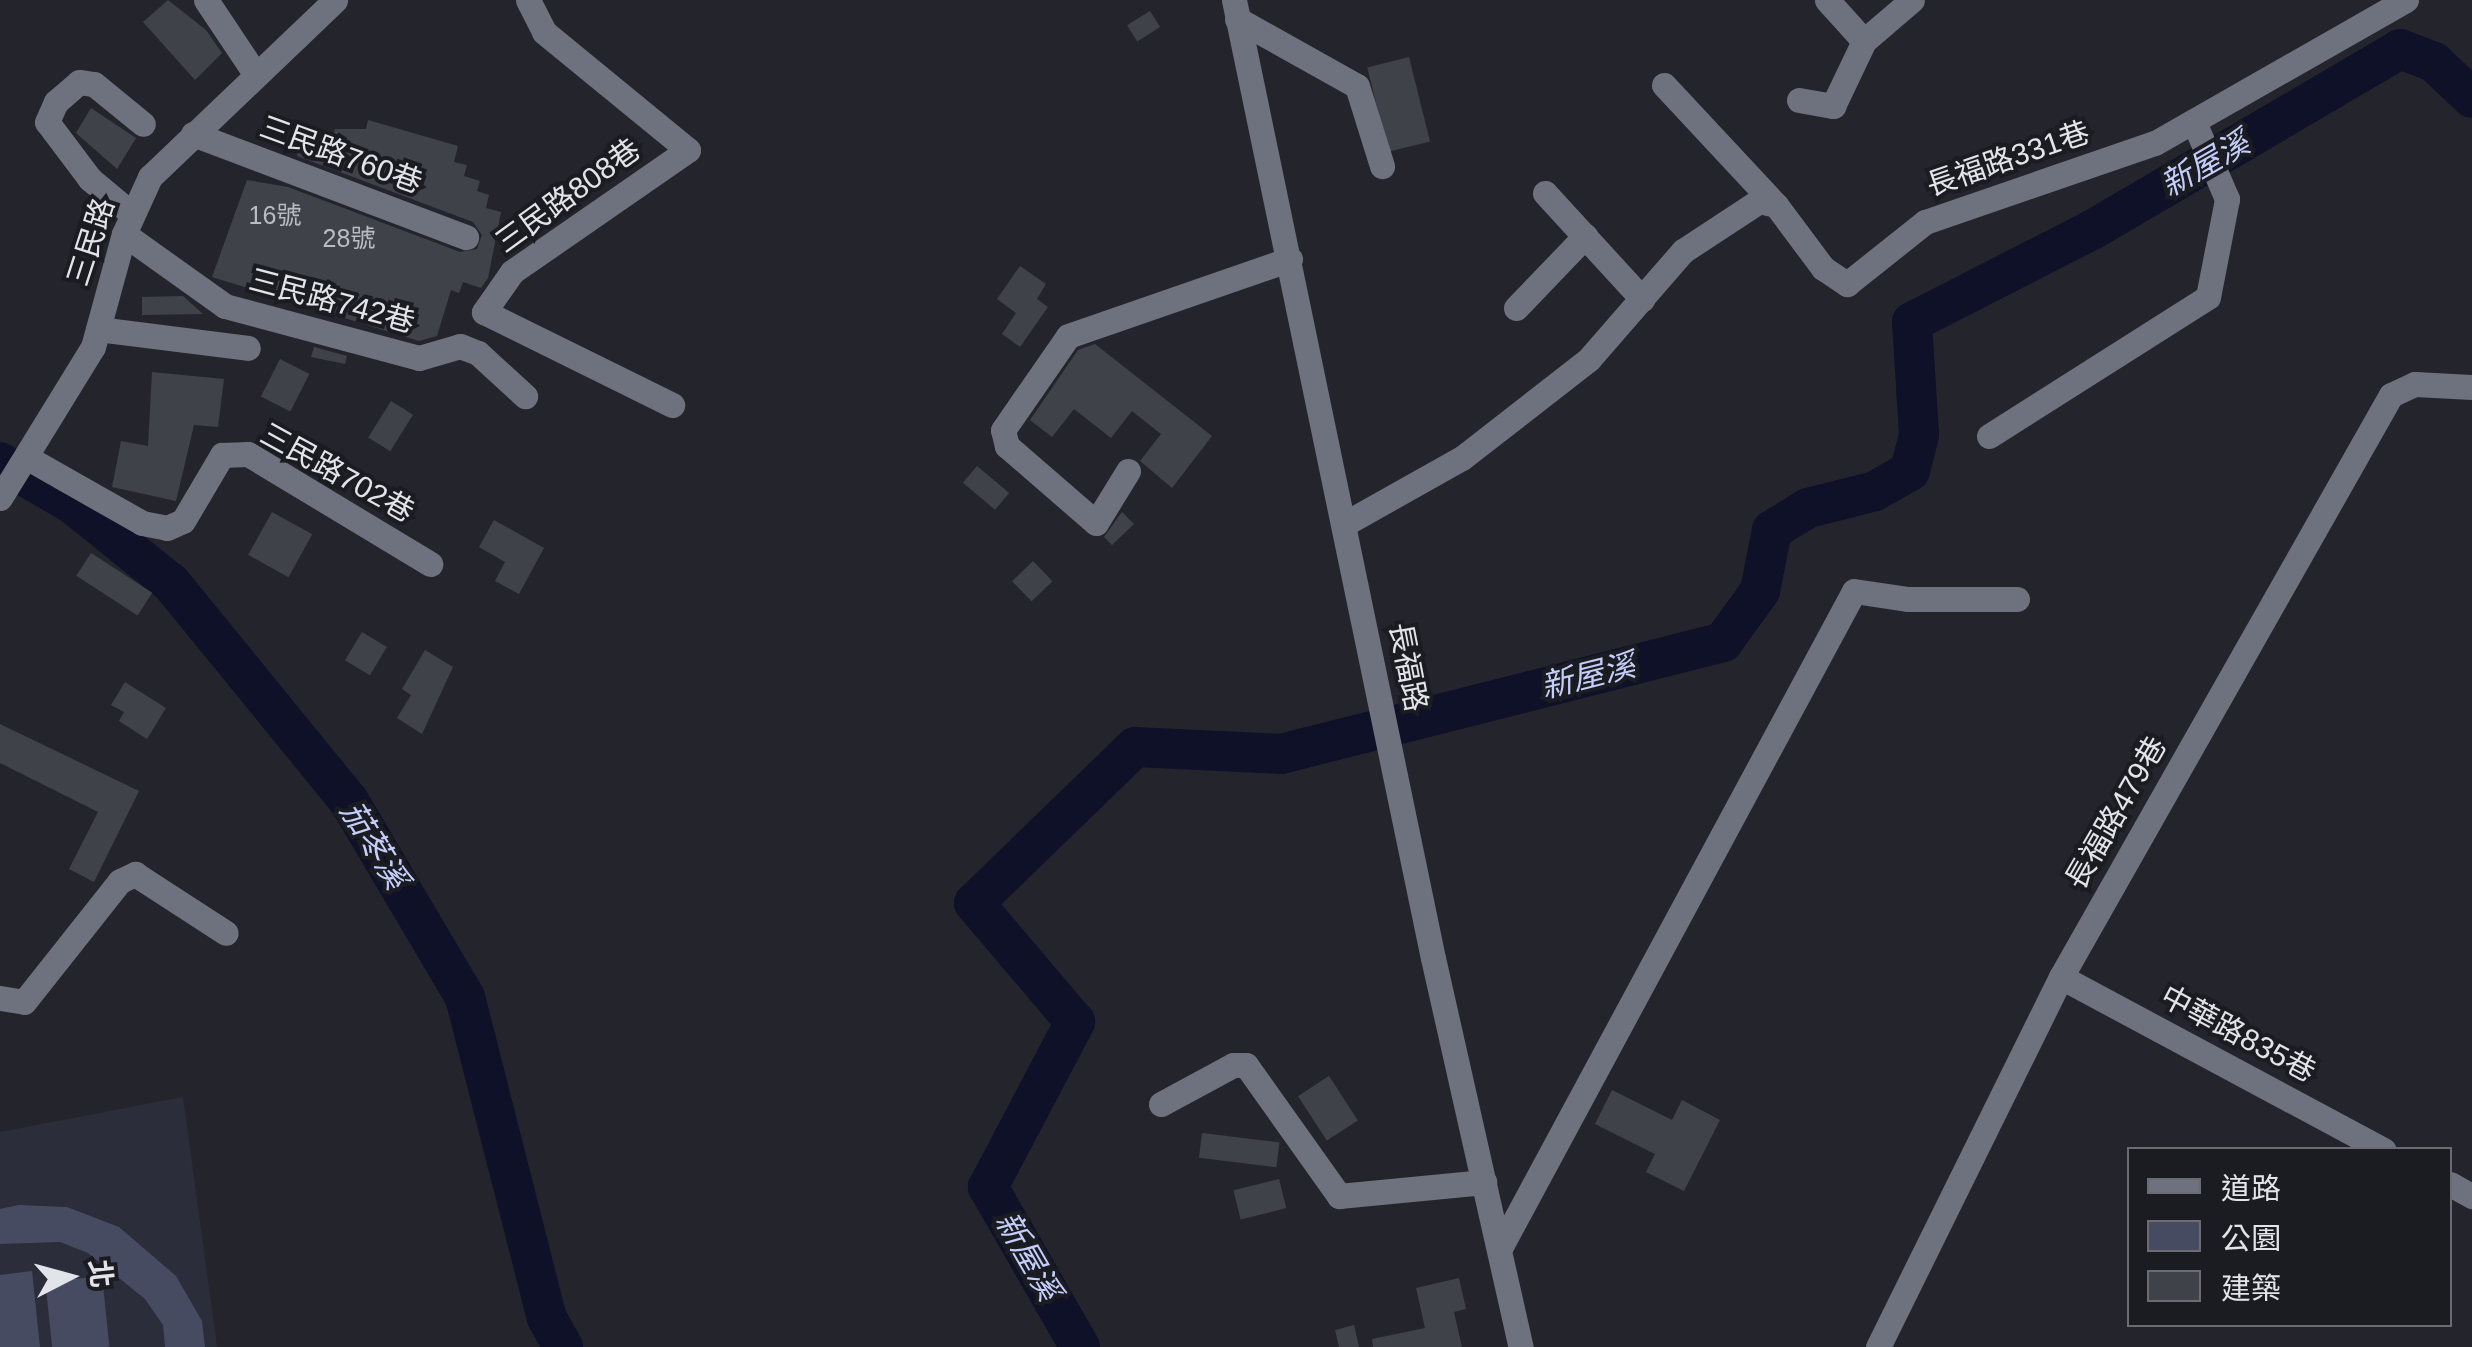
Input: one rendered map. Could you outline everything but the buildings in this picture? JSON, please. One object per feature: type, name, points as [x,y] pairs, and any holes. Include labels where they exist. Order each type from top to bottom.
[{"type":"street","points":[[206,0],[254,72]]},
{"type":"street","name":"三民路","points":[[15,474],[98,329],[128,224],[150,177],[254,72],[335,0]]},
{"type":"street","name":"三民路808巷","points":[[528,0],[544,32],[688,150],[512,272],[484,312],[672,405]]},
{"type":"street","points":[[1827,0],[1864,41]]},
{"type":"street","points":[[1800,100],[1833,106],[1864,41],[1912,0]]},
{"type":"street","name":"長福路331巷","points":[[1776,205],[1823,268],[1847,284],[1925,222],[2198,131],[2406,0]]},
{"type":"street","points":[[1236,9],[1356,86],[1382,166]]},
{"type":"street","name":"長福路","points":[[1236,9],[1392,757],[1521,1347]]},
{"type":"street","points":[[128,224],[47,122],[56,102],[79,82],[94,84],[143,124]]},
{"type":"street","points":[[1664,85],[1776,205]]},
{"type":"street","points":[[1990,436],[2208,297],[2227,199],[2198,131]]},
{"type":"street","name":"三民路760巷","points":[[193,134],[466,236]]},
{"type":"street","points":[[1545,193],[1642,299]]},
{"type":"street","points":[[1346,523],[1462,458],[1589,360],[1683,252],[1759,201],[1776,205]]},
{"type":"street","name":"三民路742巷","points":[[128,224],[225,306],[418,358],[460,346],[478,353],[525,396]]},
{"type":"street","points":[[1516,308],[1585,236]]},
{"type":"street","points":[[1128,471],[1096,523],[1007,446],[1003,430],[1068,336],[1290,259]]},
{"type":"street","points":[[98,329],[248,348]]},
{"type":"street","name":"長福路479巷","points":[[1878,1347],[2061,977],[2391,395],[2415,384],[2472,386]]},
{"type":"street","name":"三民路702巷","points":[[15,474],[142,523],[167,528],[184,521],[222,456],[248,454],[430,564]]},
{"type":"street","points":[[1500,1248],[1854,591],[1908,599],[2017,599]]},
{"type":"street","points":[[0,998],[24,1002],[120,881],[135,874],[226,934]]},
{"type":"street","name":"中華路835巷","points":[[2061,977],[2378,1147]]},
{"type":"street","points":[[1161,1104],[1233,1065],[1246,1066],[1339,1196],[1484,1182]]},
{"type":"shaded area","points":[[183,1097],[217,1347],[0,1347],[0,1132]]},
{"type":"green space","points":[[19,1205],[67,1207],[119,1227],[176,1276],[202,1321],[205,1347],[165,1347],[163,1325],[145,1299],[88,1253],[60,1242],[0,1244],[0,1209]]},
{"type":"green space","points":[[32,1271],[40,1347],[0,1347],[0,1275]]},
{"type":"green space","points":[[102,1276],[109,1347],[52,1347],[45,1282]]},
{"type":"waterway","name":"新屋溪","points":[[1080,1347],[988,1187],[1075,1022],[974,903],[1135,747],[1281,754],[1723,642],[1760,591],[1772,530],[1808,508],[1875,491],[1910,471],[1919,434],[1912,322],[2092,230],[2400,49],[2434,62],[2472,98]]},
{"type":"waterway","name":"茄苳溪","points":[[0,462],[71,503],[171,583],[349,801],[465,997],[547,1318],[563,1347]]}]
